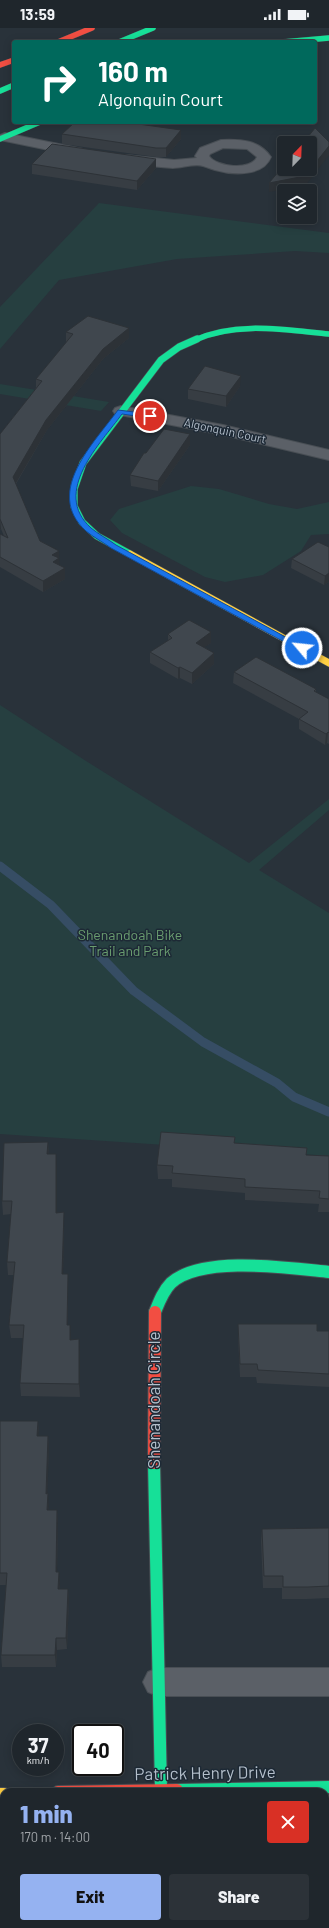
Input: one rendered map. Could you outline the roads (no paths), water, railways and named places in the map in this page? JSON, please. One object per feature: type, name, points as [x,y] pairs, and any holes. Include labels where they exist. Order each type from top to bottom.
[{"type":"main road","points":[[63,40],[92,28]]},
{"type":"main road","points":[[124,40],[153,28]]},
{"type":"main road","points":[[306,40],[329,38]]},
{"type":"main road","points":[[317,46],[329,45]]},
{"type":"main road","points":[[0,65],[12,61]]},
{"type":"main road","points":[[0,91],[12,86]]},
{"type":"main road","points":[[3,138],[35,124]]},
{"type":"main road","points":[[329,334],[272,327],[257,328],[226,331],[194,340],[176,348],[161,360],[83,463],[74,480],[72,495],[75,509],[88,529],[135,558],[329,663]]},
{"type":"main road","name":"Shenandoah Circle","points":[[161,1788],[154,1487],[154,1318],[161,1298],[172,1284],[183,1275],[205,1266],[240,1265],[329,1272]]},
{"type":"main road","name":"Patrick Henry Drive","points":[[245,1788],[329,1787]]},
{"type":"street","points":[[3,138],[93,154]]},
{"type":"street","points":[[114,157],[156,163],[205,161]]},
{"type":"street","name":"Algonquin Court","points":[[121,412],[223,430],[329,455]]},
{"type":"street","points":[[158,1682],[329,1682]]},
{"type":"waterway","points":[[0,866],[51,905],[134,991],[203,1042],[277,1083],[294,1097],[329,1112]]},
{"type":"park label","name":"Shenandoah Bike Trail and Park","points":[[130,944]]}]
